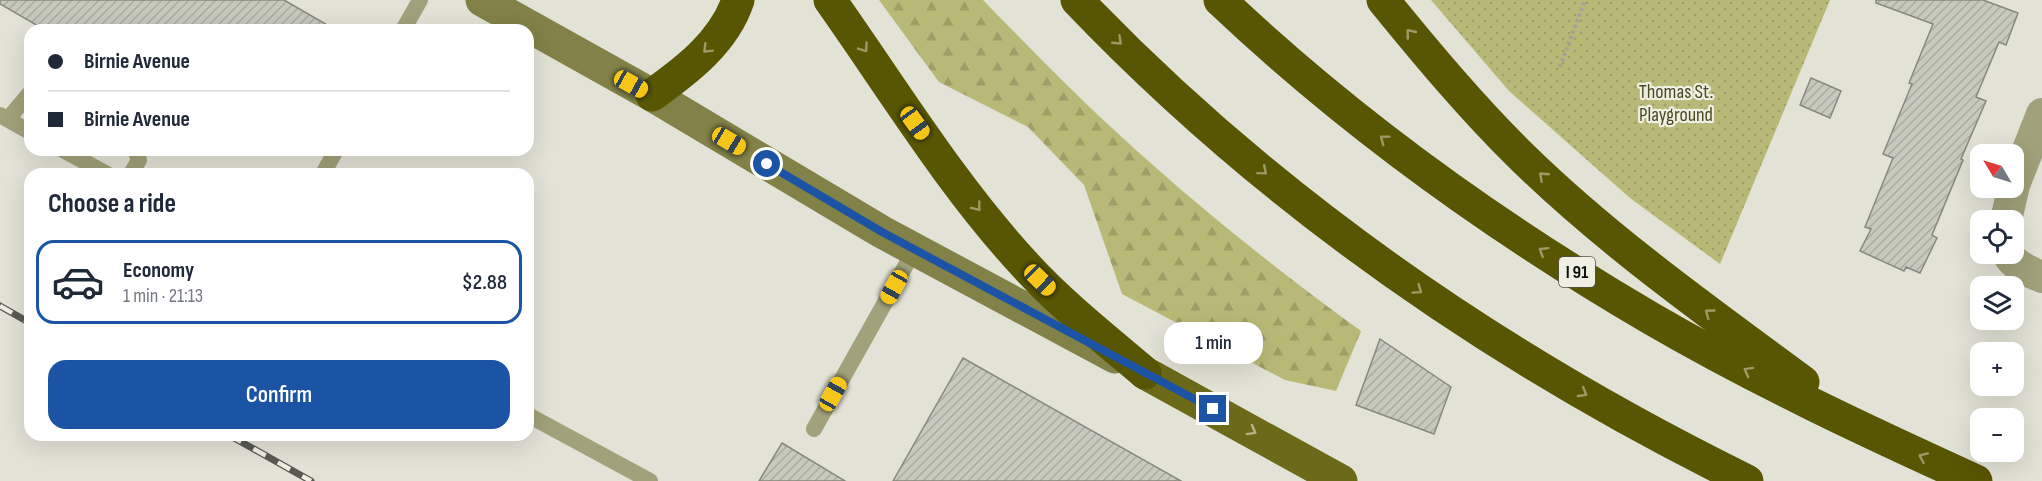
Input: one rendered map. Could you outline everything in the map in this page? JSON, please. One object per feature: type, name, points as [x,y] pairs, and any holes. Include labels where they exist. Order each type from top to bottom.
[{"type":"highway","points":[[652,95],[682,72],[713,43],[728,25],[738,0]]},
{"type":"highway","points":[[830,0],[915,123],[1004,241],[1027,268],[1065,305],[1145,373]]},
{"type":"highway","points":[[1077,0],[1102,27],[1197,115],[1291,195],[1386,267],[1512,351],[1608,408],[1747,481]]},
{"type":"highway","name":"I 91","points":[[1220,0],[1348,112],[1424,170],[1500,223],[1652,319],[1759,378],[1976,481]]},
{"type":"highway","points":[[1383,0],[1490,124],[1560,192],[1690,299],[1875,435]]},
{"type":"main road","points":[[482,0],[525,24]]},
{"type":"main road","points":[[534,29],[652,95],[872,226],[1341,481]]},
{"type":"street","points":[[2008,210],[2014,185],[2042,114]]},
{"type":"street","points":[[2018,264],[2042,277]]},
{"type":"lane","points":[[406,24],[420,0]]},
{"type":"lane","points":[[24,99],[4,117],[24,129]]},
{"type":"lane","points":[[74,156],[96,168]]},
{"type":"lane","points":[[814,429],[915,249]]},
{"type":"lane","points":[[534,418],[651,481]]},
{"type":"path","points":[[1560,67],[1585,0]]},
{"type":"green space","points":[[879,0],[983,0],[1130,145],[1260,255],[1361,331],[1336,391],[1285,380],[1122,294],[1084,185],[1028,127],[939,82]]},
{"type":"green space","name":"Thomas St. Playground","points":[[1431,0],[1830,0],[1720,264],[1630,198],[1509,91]]},
{"type":"building","points":[[0,0],[284,0],[326,24],[35,24],[0,4]]},
{"type":"building","points":[[1876,0],[1983,0],[2018,13],[2006,45],[1999,42],[1976,97],[1986,101],[1932,235],[1937,238],[1920,273],[1906,267],[1904,271],[1860,251],[1871,229],[1865,227],[1893,158],[1883,154],[1912,84],[1909,83],[1933,24],[1876,3]]},
{"type":"building","points":[[1811,78],[1841,91],[1830,118],[1800,105]]},
{"type":"building","points":[[1380,339],[1451,387],[1434,434],[1356,405]]},
{"type":"building","points":[[963,358],[1181,481],[893,481]]},
{"type":"building","points":[[782,443],[845,481],[759,481]]},
{"type":"railway","points":[[0,306],[24,320]]},
{"type":"railway","points":[[240,441],[311,481]]},
{"type":"route","points":[[767,164],[882,232],[1213,409]]}]
